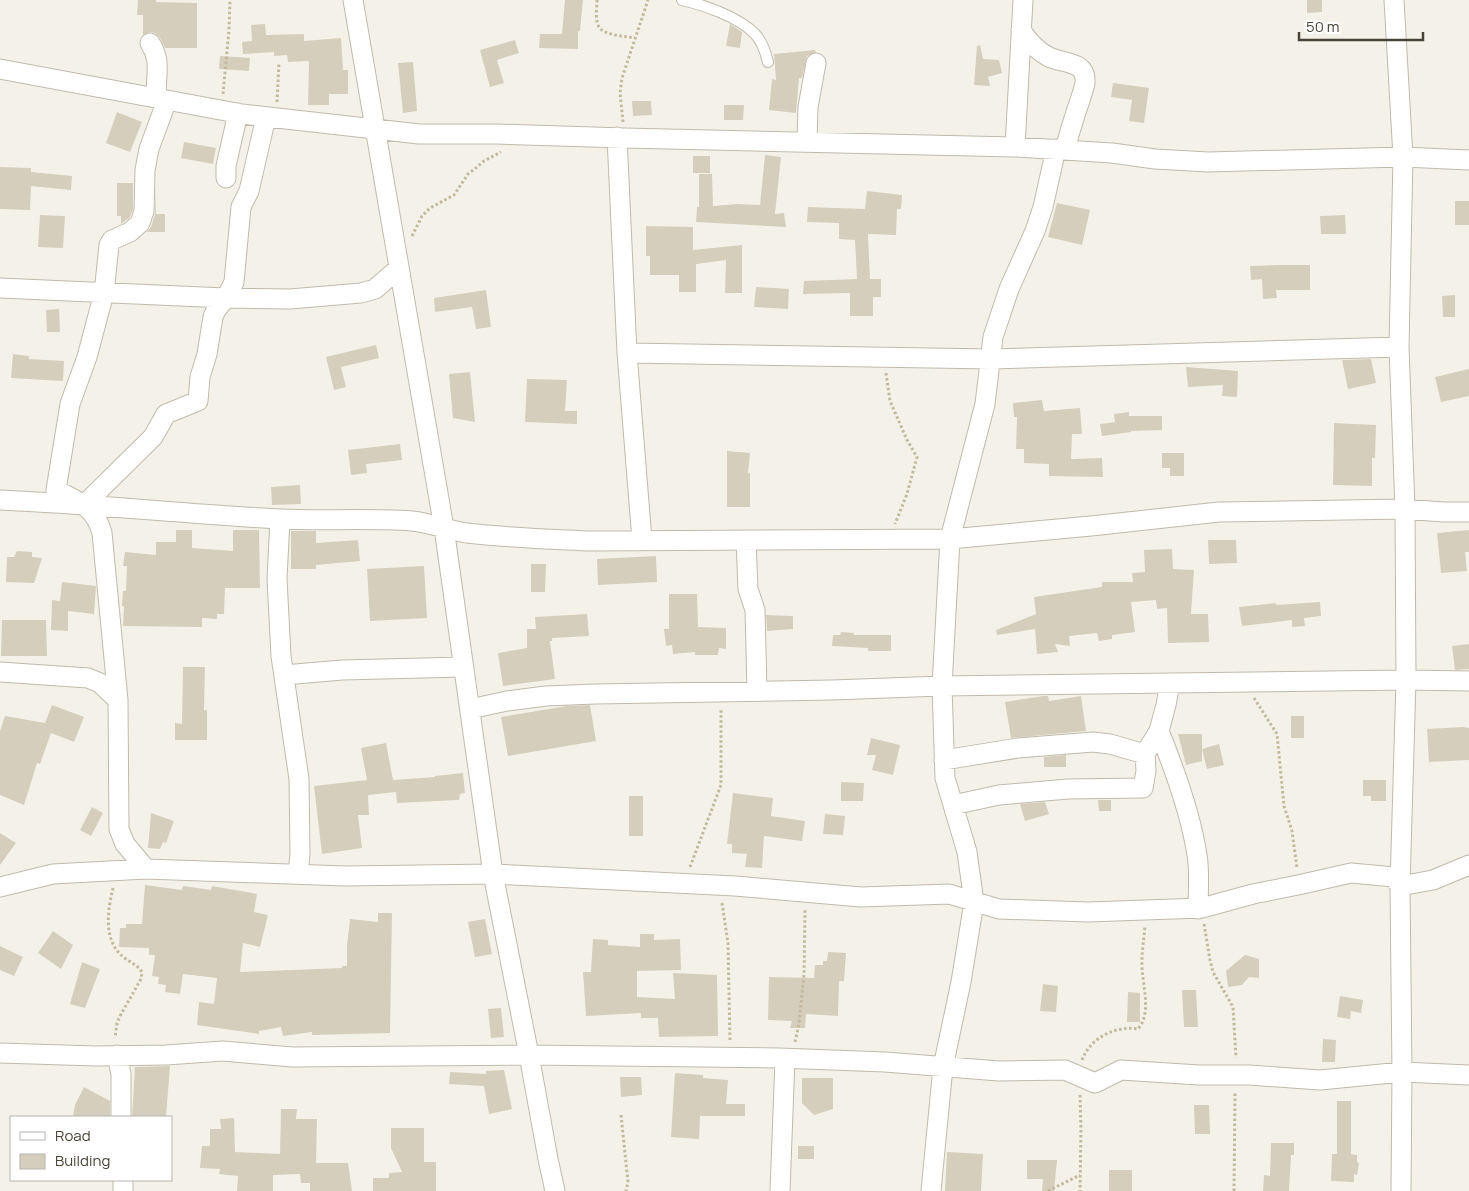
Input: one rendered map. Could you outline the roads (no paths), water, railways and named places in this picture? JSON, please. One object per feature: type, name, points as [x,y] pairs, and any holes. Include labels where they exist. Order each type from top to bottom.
[{"type":"street","points":[[353,0],[444,528],[493,874],[548,1160],[556,1191]]},
{"type":"street","points":[[1015,147],[1023,0]]},
{"type":"street","points":[[1394,0],[1403,157],[1399,347],[1405,509],[1406,680],[1400,886],[1401,1191]]},
{"type":"street","points":[[931,1191],[943,1067],[961,982],[974,902],[967,852],[945,778],[942,686],[950,539],[985,404],[992,359],[993,337],[999,316],[1035,231],[1085,82],[1082,68],[1075,64],[1048,57],[1027,40],[1021,30]]},
{"type":"street","points":[[150,43],[158,62],[156,91],[162,99]]},
{"type":"street","points":[[807,142],[808,107],[816,64]]},
{"type":"street","points":[[0,69],[229,112],[419,134],[496,134],[1015,147],[1112,153],[1155,159],[1208,162],[1403,157],[1469,160]]},
{"type":"street","points":[[146,869],[125,844],[119,829],[118,700],[102,533],[98,520],[85,504],[56,490],[70,404],[87,357],[104,292],[109,244],[112,240],[130,232],[140,223],[144,211],[145,170],[162,99]]},
{"type":"street","points":[[226,178],[229,112]]},
{"type":"street","points":[[85,504],[153,437],[166,414],[198,401],[200,376],[207,354],[213,317],[234,282],[241,207],[249,191],[272,117]]},
{"type":"street","points":[[620,138],[627,353],[642,540]]},
{"type":"street","points":[[0,288],[290,299],[362,293],[375,289],[398,264]]},
{"type":"street","points":[[627,353],[992,359],[1399,347]]},
{"type":"street","points":[[0,500],[85,504],[280,519],[409,521],[466,532],[541,539],[592,541],[950,539],[1219,512],[1405,509],[1469,512]]},
{"type":"street","points":[[280,519],[277,579],[284,675],[299,779],[300,854],[298,874]]},
{"type":"street","points":[[746,540],[748,589],[754,610],[757,691]]},
{"type":"street","points":[[284,675],[350,669],[463,667]]},
{"type":"street","points":[[0,672],[88,678],[100,683],[118,700]]},
{"type":"street","points":[[470,709],[507,701],[546,696],[721,691],[832,690],[942,686],[1406,680],[1469,681]]},
{"type":"street","points":[[953,805],[999,795],[1068,789],[1143,788],[1146,771],[1145,754],[1159,731],[1170,683]]},
{"type":"street","points":[[1159,731],[1171,762],[1195,846],[1200,908]]},
{"type":"street","points":[[944,760],[1018,748],[1093,742],[1110,744],[1145,754]]},
{"type":"street","points":[[1400,886],[1433,880],[1469,865]]},
{"type":"street","points":[[0,887],[53,874],[146,869],[345,876],[493,874],[719,885],[861,897],[949,894],[999,909],[1088,912],[1200,908],[1253,894],[1351,873],[1394,877],[1400,886]]},
{"type":"street","points":[[0,1053],[88,1056],[166,1055],[223,1051],[292,1057],[529,1055],[786,1059],[885,1062],[999,1071],[1065,1070],[1095,1083],[1121,1070],[1320,1080],[1402,1072],[1469,1075]]},
{"type":"street","points":[[117,1055],[121,1074],[121,1116]]},
{"type":"street","points":[[780,1191],[786,1059]]},
{"type":"lane","points":[[682,0],[736,19],[756,35],[768,62]]}]
